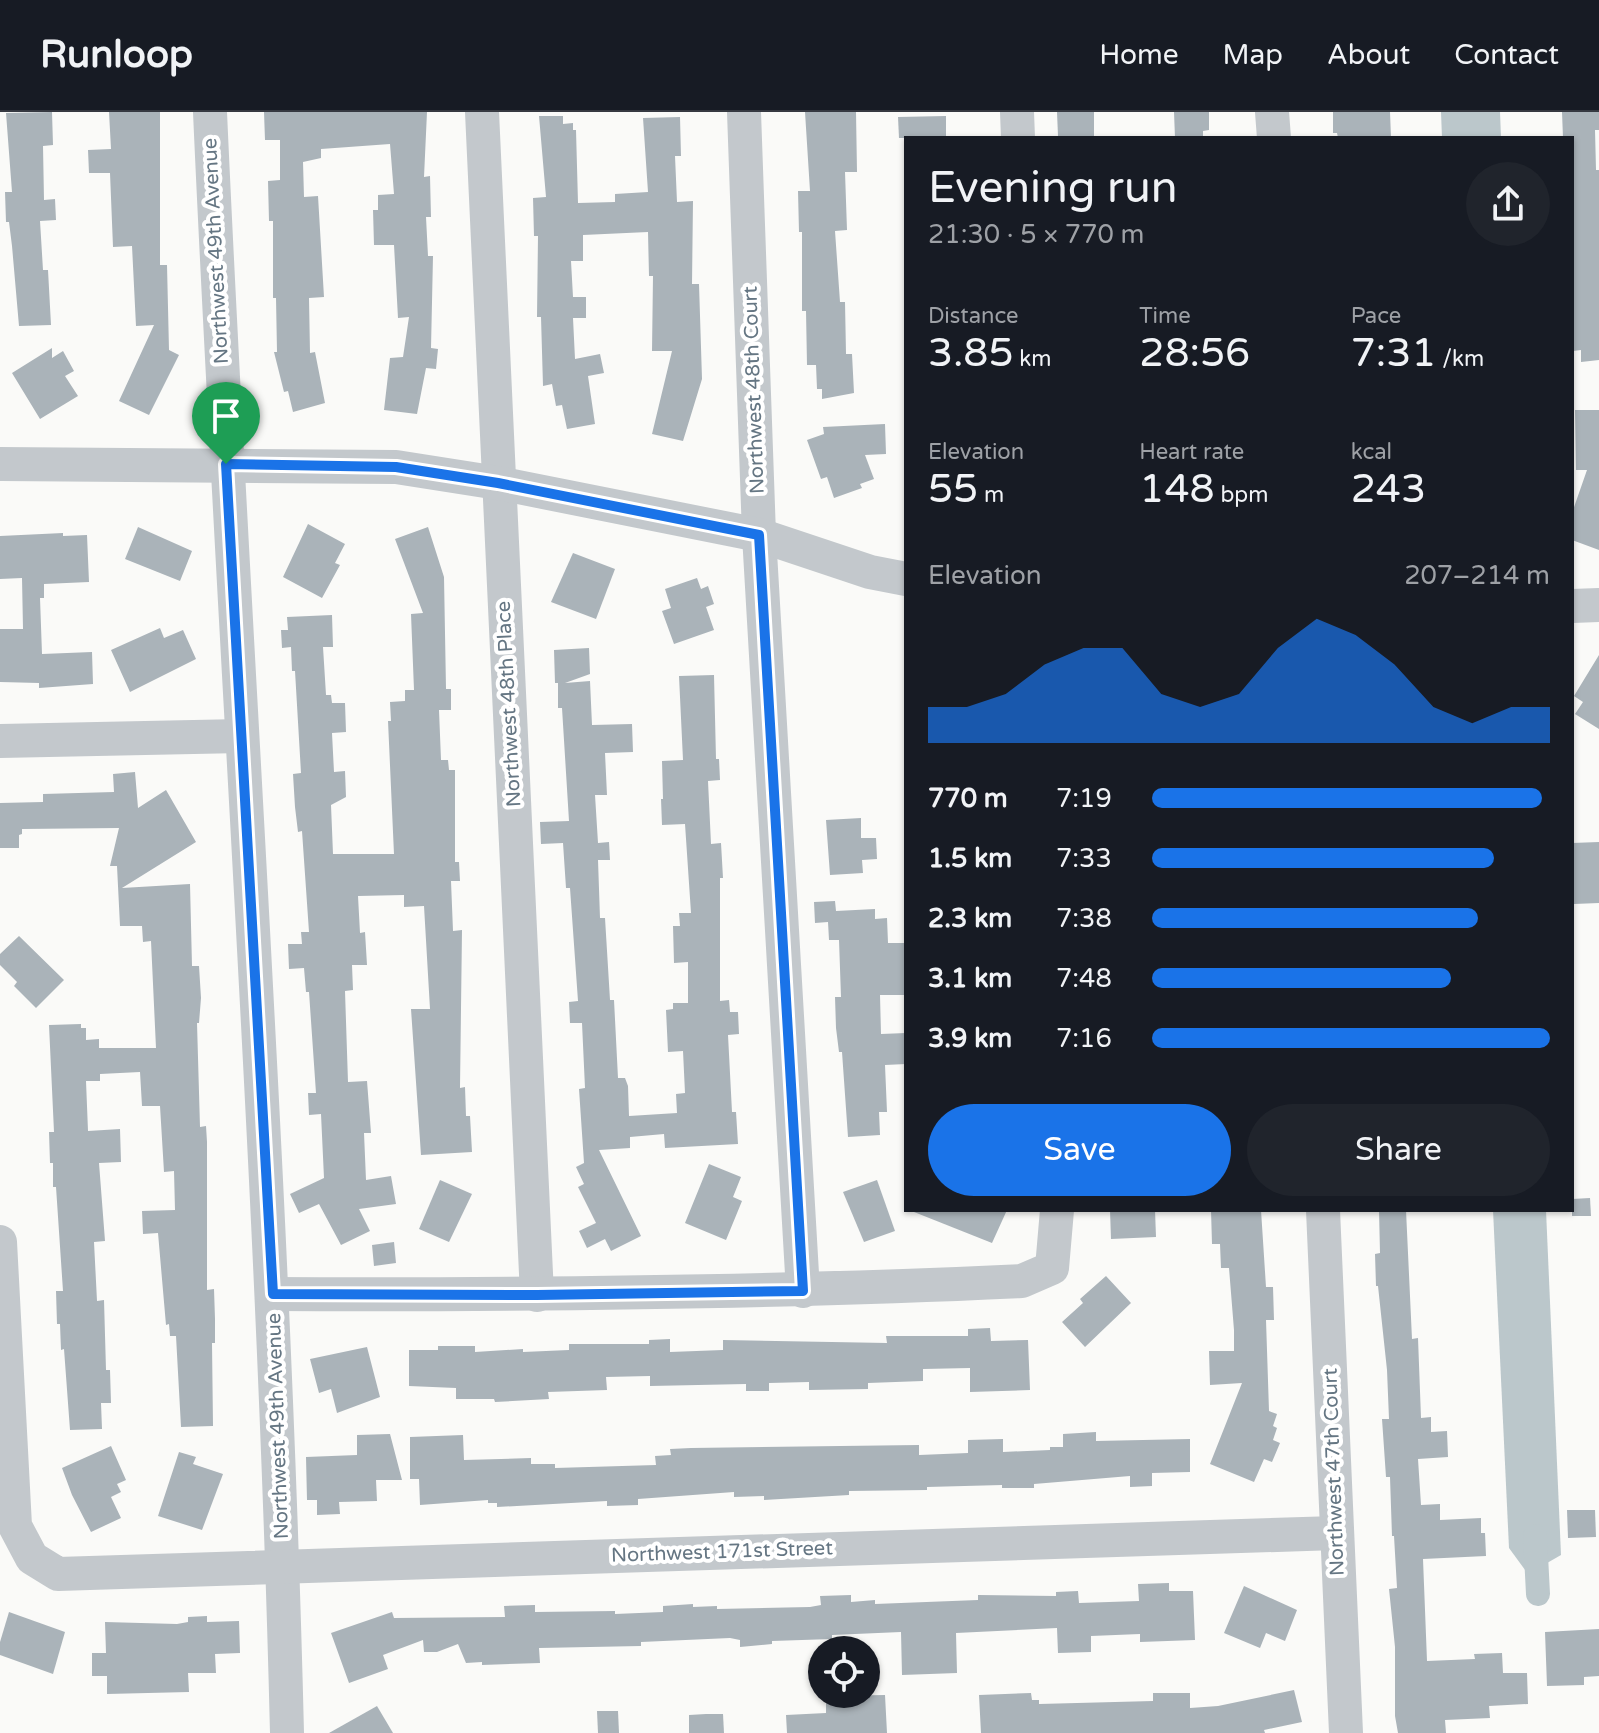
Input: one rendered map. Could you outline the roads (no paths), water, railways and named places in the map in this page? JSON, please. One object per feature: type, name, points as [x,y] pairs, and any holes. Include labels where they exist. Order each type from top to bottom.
[{"type":"street","name":"Northwest 49th Avenue","points":[[210,112],[226,464],[273,1294],[287,1733]]},
{"type":"street","name":"Northwest 48th Place","points":[[482,112],[537,1295]]},
{"type":"street","name":"Northwest 48th Court","points":[[744,112],[759,535],[803,1291]]},
{"type":"street","points":[[1017,112],[1018,136]]},
{"type":"street","points":[[1272,112],[1274,136]]},
{"type":"street","points":[[0,464],[396,467],[498,483],[759,535],[870,572],[904,579]]},
{"type":"street","points":[[1574,606],[1599,605]]},
{"type":"street","points":[[0,741],[242,736]]},
{"type":"street","points":[[273,1294],[537,1295],[803,1291],[1022,1281],[1052,1268],[1057,1212]]},
{"type":"street","name":"Northwest 47th Court","points":[[1323,1212],[1346,1733]]},
{"type":"street","name":"Northwest 171st Street","points":[[0,1242],[15,1526],[32,1558],[58,1574],[1336,1533]]},
{"type":"waterway","points":[[1535,1536],[1538,1594]]}]
